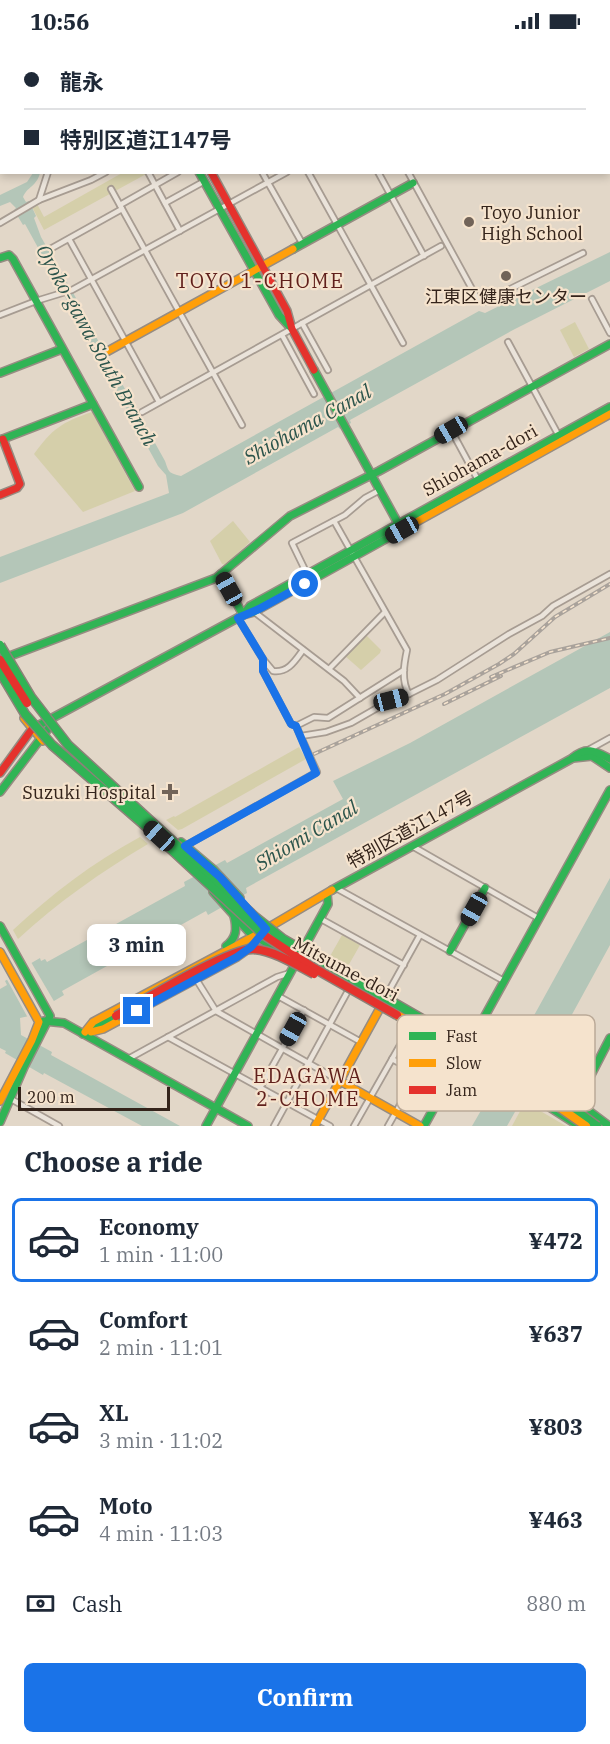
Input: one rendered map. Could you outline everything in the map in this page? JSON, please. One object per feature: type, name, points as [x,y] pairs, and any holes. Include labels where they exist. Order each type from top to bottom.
[{"type":"main road","points":[[199,174],[219,210],[258,268]]},
{"type":"main road","points":[[212,174],[279,315],[292,329],[400,527]]},
{"type":"main road","points":[[108,351],[413,183]]},
{"type":"main road","points":[[0,258],[10,255],[139,487]]},
{"type":"main road","points":[[3,659],[216,578],[290,516],[610,344]]},
{"type":"main road","points":[[0,373],[62,349]]},
{"type":"main road","points":[[0,495],[18,488],[20,484],[1,440],[93,404]]},
{"type":"main road","name":"Shiohama-dori","points":[[252,609],[560,438],[610,407]]},
{"type":"main road","points":[[560,438],[610,414]]},
{"type":"main road","name":"Shiohama-dori","points":[[32,729],[49,723],[241,617],[307,574],[352,553]]},
{"type":"main road","points":[[221,574],[241,617]]},
{"type":"main road","points":[[0,644],[3,659],[32,710],[64,747],[95,776],[155,823]]},
{"type":"main road","points":[[0,644],[30,698],[56,732],[254,916],[293,946],[414,1015]]},
{"type":"main road","name":"Mitsume-dori","points":[[3,659],[49,723],[89,764],[220,877],[266,929],[299,957],[350,989],[383,1003],[400,1015]]},
{"type":"main road","points":[[0,672],[25,714],[52,745],[149,829],[256,929],[289,953],[399,1015]]},
{"type":"main road","name":"Mitsume-dori","points":[[0,679],[32,729],[149,828],[192,868],[256,938],[299,957],[405,1015]]},
{"type":"main road","points":[[0,792],[41,738],[49,723]]},
{"type":"main road","points":[[0,773],[32,729]]},
{"type":"main road","points":[[590,749],[610,759]]},
{"type":"main road","name":"特別区道江147号","points":[[83,1034],[103,1029],[237,957],[266,929],[571,759],[582,750],[590,749]]},
{"type":"main road","points":[[571,759],[592,756],[610,768]]},
{"type":"main road","points":[[485,1015],[610,790]]},
{"type":"main road","points":[[450,951],[485,888]]},
{"type":"main road","points":[[206,1126],[321,919],[328,904],[327,894]]},
{"type":"main road","name":"特別区道江147号","points":[[191,968],[234,940],[237,930],[234,916]]},
{"type":"main road","points":[[0,926],[50,1013],[41,1019],[35,1041],[0,1101]]},
{"type":"main road","name":"特別区道江147号","points":[[83,1034],[93,1022],[191,968],[256,938]]},
{"type":"main road","points":[[83,1034],[220,959],[242,950],[252,949],[280,956],[398,1015]]},
{"type":"main road","points":[[0,952],[41,1019],[64,1023],[248,1126]]},
{"type":"main road","points":[[316,1123],[383,1003]]},
{"type":"main road","points":[[595,1068],[610,1039]]},
{"type":"main road","points":[[0,1122],[11,1100],[21,1066]]},
{"type":"main road","points":[[340,1081],[422,1126],[431,1111]]},
{"type":"main road","name":"Mitsume-dori","points":[[556,1111],[579,1126]]},
{"type":"main road","points":[[565,1111],[586,1126]]},
{"type":"main road","points":[[576,1111],[597,1126]]},
{"type":"main road","name":"Mitsume-dori","points":[[589,1111],[608,1125]]},
{"type":"street","points":[[39,200],[47,174]]},
{"type":"street","points":[[0,223],[39,200],[103,174]]},
{"type":"street","points":[[149,174],[180,231]]},
{"type":"street","points":[[52,248],[174,174]]},
{"type":"street","points":[[263,174],[302,243]]},
{"type":"street","points":[[0,315],[72,290],[283,174]]},
{"type":"street","points":[[309,174],[403,343]]},
{"type":"street","points":[[379,174],[424,256]]},
{"type":"street","points":[[409,174],[478,300],[484,302],[583,253]]},
{"type":"street","points":[[165,203],[203,182]]},
{"type":"street","points":[[111,189],[242,426]]},
{"type":"street","points":[[69,239],[159,402]]},
{"type":"street","points":[[142,412],[441,246]]},
{"type":"street","points":[[592,299],[610,333]]},
{"type":"street","points":[[302,323],[328,370]]},
{"type":"street","points":[[282,335],[314,394]]},
{"type":"street","points":[[508,342],[560,438]]},
{"type":"street","points":[[451,430],[480,482]]},
{"type":"street","points":[[307,574],[292,543],[334,521],[364,498],[380,490]]},
{"type":"street","points":[[334,521],[406,650],[404,670],[409,694]]},
{"type":"street","points":[[301,736],[326,732],[351,723],[391,700],[409,694],[449,674],[509,634],[542,616],[553,606],[610,574]]},
{"type":"street","points":[[252,609],[344,681],[360,698]]},
{"type":"street","points":[[329,669],[385,612]]},
{"type":"street","points":[[241,617],[263,659],[273,671],[278,672],[289,668],[303,650]]},
{"type":"street","points":[[185,846],[316,773],[296,726],[291,724],[267,680],[263,671],[263,659]]},
{"type":"street","points":[[296,726],[314,717],[328,718],[404,670]]},
{"type":"street","points":[[590,749],[610,738]]},
{"type":"street","points":[[412,846],[538,918]]},
{"type":"street","points":[[336,888],[504,981]]},
{"type":"street","points":[[321,919],[404,965]]},
{"type":"street","points":[[383,1003],[420,934]]},
{"type":"street","points":[[128,1059],[277,977],[291,973]]},
{"type":"street","points":[[196,979],[216,1011],[340,1081]]},
{"type":"street","points":[[274,1126],[350,989]]},
{"type":"street","points":[[278,996],[361,1042]]},
{"type":"street","points":[[260,1088],[303,1010]]},
{"type":"street","points":[[168,1037],[287,1102],[316,1123],[330,1126]]},
{"type":"street","points":[[354,1126],[397,1050]]},
{"type":"street","points":[[392,1059],[397,1062]]},
{"type":"street","points":[[11,1100],[59,1126]]},
{"type":"street","points":[[388,1126],[396,1113]]},
{"type":"shaded area","points":[[120,174],[146,174],[44,230],[31,205],[36,202],[44,217]]},
{"type":"shaded area","points":[[575,322],[589,349],[574,357],[560,330]]},
{"type":"shaded area","points":[[92,412],[135,491],[83,512],[34,454],[58,427]]},
{"type":"shaded area","points":[[233,521],[250,542],[225,565],[222,564],[210,541]]},
{"type":"shaded area","points":[[364,636],[367,636],[381,650],[361,670],[345,656]]},
{"type":"shaded area","points":[[299,747],[306,759],[182,829],[178,830],[166,820],[175,817]]},
{"type":"shaded area","points":[[140,837],[148,844],[80,888],[18,939],[13,930],[43,904],[89,868]]},
{"type":"shaded area","points":[[342,935],[360,945],[347,968],[329,958]]},
{"type":"shaded area","points":[[520,1111],[540,1111],[566,1126],[512,1126]]},
{"type":"water","points":[[32,174],[40,174],[37,181],[23,197],[26,202],[29,201],[36,216],[34,218],[41,237],[169,470],[181,476],[479,311],[485,313],[610,252],[610,281],[513,330],[350,420],[351,423],[340,429],[338,427],[183,513],[0,583],[0,557],[169,493],[166,475],[158,466],[25,224],[23,225],[14,210],[16,208],[10,202],[0,206],[0,195],[27,182]]},
{"type":"water","name":"Shiomi Canal","points":[[610,632],[610,688],[246,888],[247,893],[208,915],[206,911],[62,991],[64,995],[29,1016],[20,1018],[21,1035],[52,1052],[51,1055],[180,1126],[142,1126],[44,1073],[43,1075],[0,1048],[0,989],[7,985],[5,981],[7,977],[40,958],[41,961],[45,959],[47,962],[185,886],[184,882],[225,860],[227,863],[343,799],[333,781],[410,743]]},
{"type":"water","points":[[610,878],[610,945],[572,1015],[534,1015]]},
{"type":"water","points":[[481,1111],[515,1111],[507,1126],[472,1126]]},
{"type":"pier","points":[[31,962],[55,1003],[28,1018],[5,976]]},
{"type":"railway","points":[[314,754],[445,694],[499,664],[514,654],[555,617],[610,584]]},
{"type":"railway","points":[[491,677],[550,652],[610,638]]},
{"type":"railway","points":[[444,704],[501,676]]},
{"type":"traffic: fast","points":[[200,174],[279,315],[290,327]]},
{"type":"traffic: fast","points":[[293,249],[413,183]]},
{"type":"traffic: fast","points":[[0,258],[9,255],[13,259],[139,487]]},
{"type":"traffic: fast","points":[[2,659],[216,578],[290,516],[379,471],[610,344]]},
{"type":"traffic: fast","points":[[0,373],[62,349]]},
{"type":"traffic: fast","points":[[314,370],[400,527]]},
{"type":"traffic: fast","points":[[0,440],[93,404]]},
{"type":"traffic: fast","points":[[243,615],[250,606],[610,407]]},
{"type":"traffic: fast","points":[[32,729],[243,615],[254,612],[411,525]]},
{"type":"traffic: fast","points":[[221,574],[243,615]]},
{"type":"traffic: fast","points":[[0,645],[31,697],[68,745],[254,916],[283,939],[415,1015]]},
{"type":"traffic: fast","points":[[0,672],[25,714],[52,745],[149,829],[264,935]]},
{"type":"traffic: fast","points":[[0,792],[51,725]]},
{"type":"traffic: fast","points":[[332,890],[581,752],[595,752],[610,759]]},
{"type":"traffic: fast","points":[[573,758],[592,756],[610,768]]},
{"type":"traffic: fast","points":[[485,1015],[610,790]]},
{"type":"traffic: fast","points":[[181,842],[213,869],[240,898]]},
{"type":"traffic: fast","points":[[450,951],[485,888]]},
{"type":"traffic: fast","points":[[213,892],[249,932],[287,956]]},
{"type":"traffic: fast","points":[[206,1126],[328,904],[327,894]]},
{"type":"traffic: fast","points":[[226,946],[232,940],[235,932],[234,916]]},
{"type":"traffic: fast","points":[[0,926],[50,1016],[0,1122]]},
{"type":"traffic: fast","points":[[83,1034],[116,1016]]},
{"type":"traffic: fast","points":[[44,1021],[64,1023],[248,1126]]},
{"type":"traffic: fast","points":[[595,1067],[610,1038]]},
{"type":"traffic: fast","points":[[424,1126],[432,1111]]},
{"type":"traffic: fast","points":[[556,1111],[579,1126]]},
{"type":"traffic: fast","points":[[576,1111],[597,1126]]},
{"type":"traffic: fast","points":[[589,1111],[609,1126]]},
{"type":"traffic: slow","points":[[108,351],[293,249]]},
{"type":"traffic: slow","points":[[411,525],[610,414]]},
{"type":"traffic: slow","points":[[24,718],[43,741]]},
{"type":"traffic: slow","points":[[85,1032],[93,1022],[254,936],[332,890]]},
{"type":"traffic: slow","points":[[91,1032],[103,1029],[237,957],[261,936]]},
{"type":"traffic: slow","points":[[0,952],[39,1022],[0,1101]]},
{"type":"traffic: slow","points":[[315,1126],[385,999]]},
{"type":"traffic: slow","points":[[340,1081],[420,1126]]},
{"type":"traffic: slow","points":[[565,1111],[586,1126]]},
{"type":"traffic: jam","points":[[212,174],[287,311],[292,329],[314,370]]},
{"type":"traffic: jam","points":[[0,495],[17,488],[20,484],[3,439]]},
{"type":"traffic: jam","points":[[0,660],[27,703]]},
{"type":"traffic: jam","points":[[0,773],[32,729]]},
{"type":"traffic: jam","points":[[264,935],[314,968],[397,1015]]},
{"type":"traffic: jam","points":[[116,1016],[207,966],[242,951],[254,949],[270,952],[314,974]]},
{"type":"place","name":"Toyo Junior High School","points":[[469,222]]},
{"type":"place","name":"江東区健康センター","points":[[506,276]]},
{"type":"place","name":"Suzuki Hospital","points":[[170,792]]},
{"type":"district","name":"TOYO 1-CHOME","points":[[260,280]]},
{"type":"district","name":"EDAGAWA 2-CHOME","points":[[308,1086]]},
{"type":"route","points":[[137,1011],[237,957],[251,947],[266,929],[220,877],[185,846],[316,773],[317,770],[296,726],[291,724],[267,680],[263,671],[263,659],[238,618],[254,612],[305,584]]},
{"type":"water label","name":"Oyoko-gawa South Branch","points":[[97,345]]},
{"type":"water label","name":"Shiohama Canal","points":[[307,424]]}]
